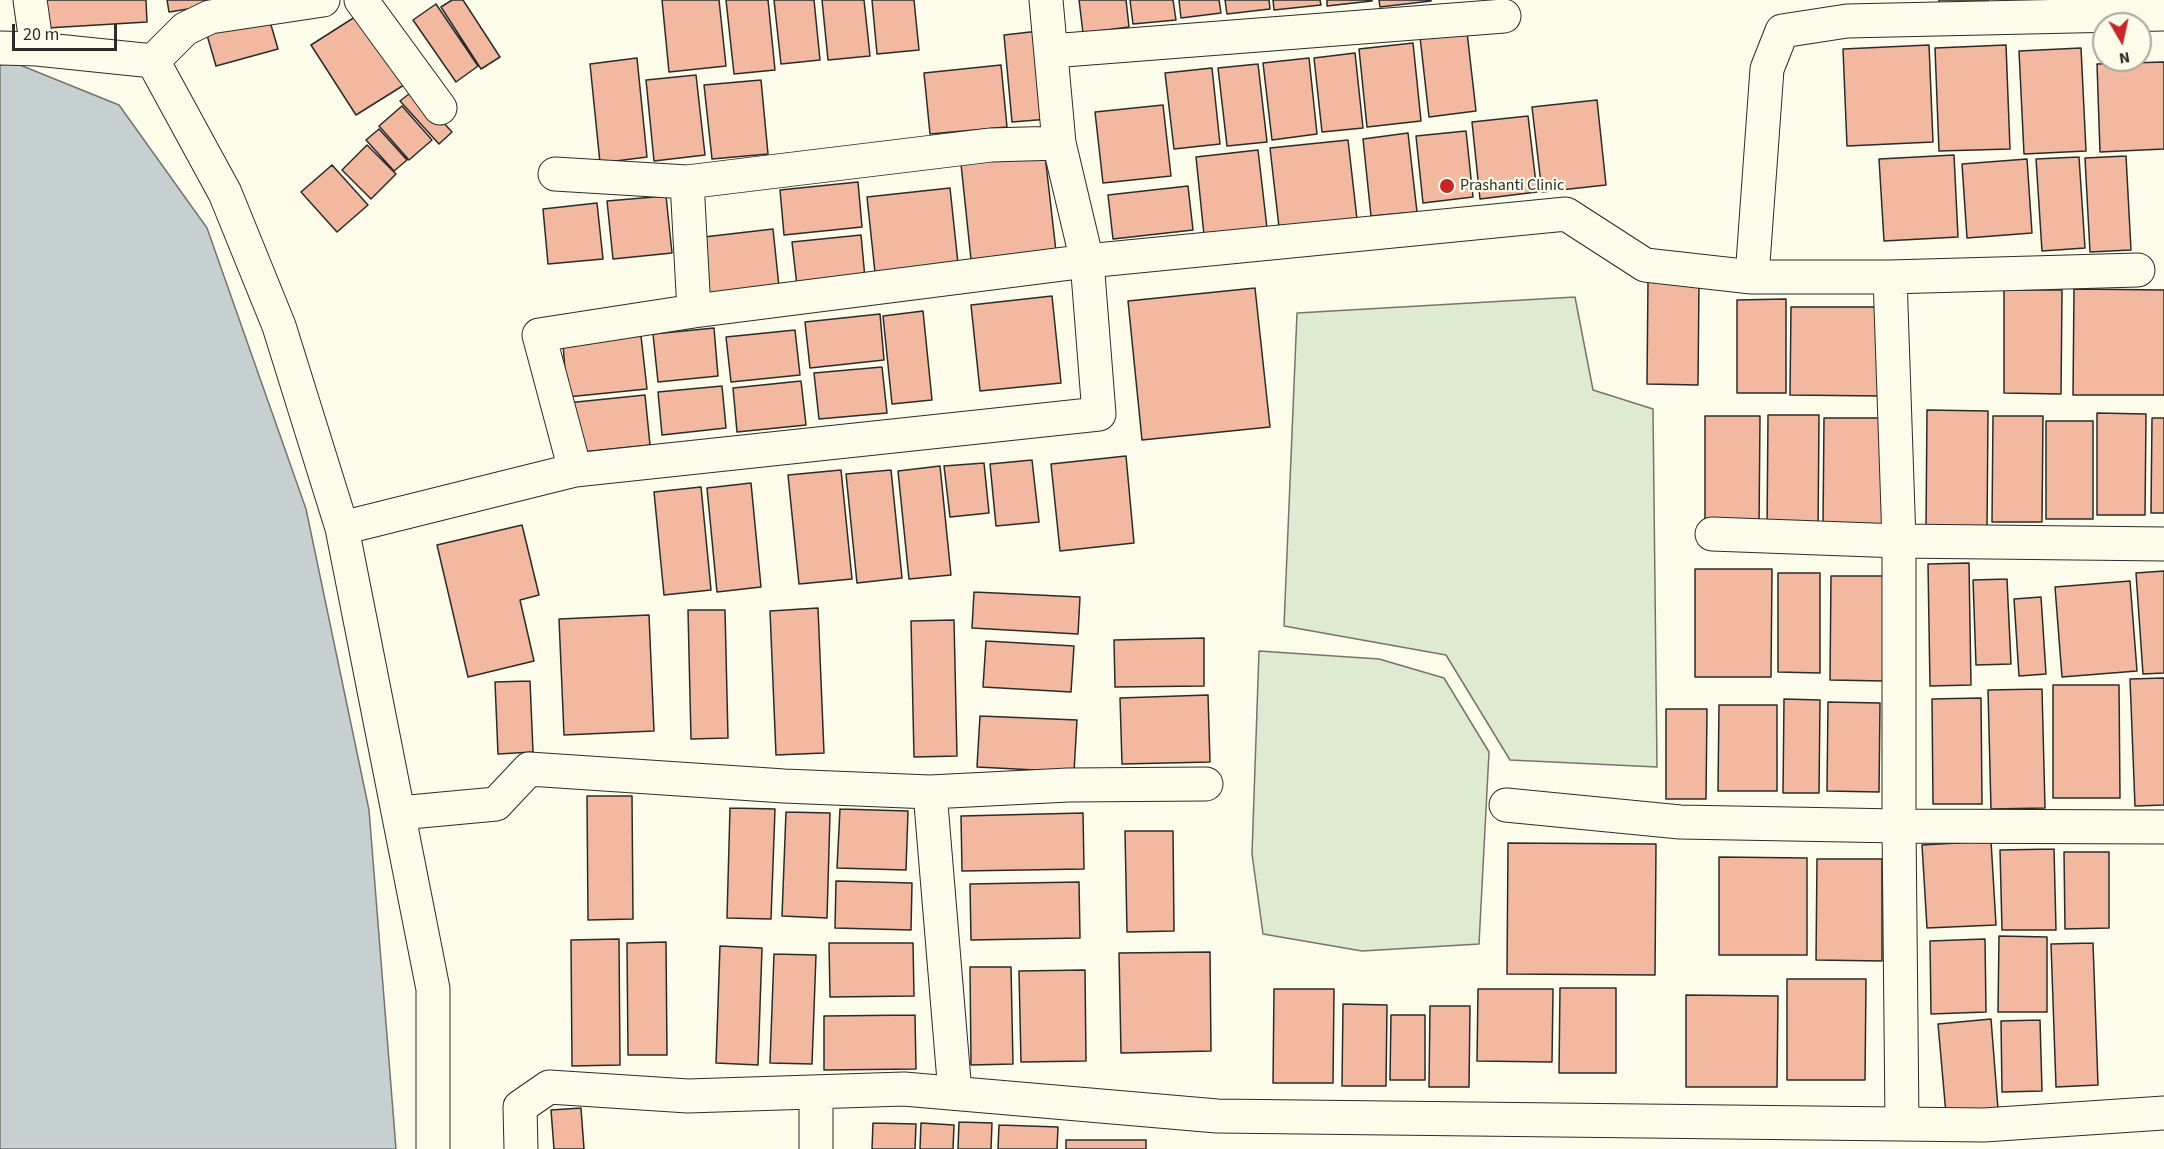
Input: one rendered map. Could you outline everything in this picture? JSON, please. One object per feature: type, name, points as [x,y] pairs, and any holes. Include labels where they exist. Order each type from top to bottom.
[{"type":"street","points":[[30,0],[38,49]]},
{"type":"street","points":[[153,61],[185,29],[210,16],[323,0]]},
{"type":"street","points":[[361,0],[440,108]]},
{"type":"street","points":[[342,528],[575,470],[1099,414],[1087,261],[1059,143],[1046,0]]},
{"type":"street","points":[[1752,277],[1767,69],[1782,31],[1847,10],[2164,14]]},
{"type":"street","points":[[1051,51],[1504,16]]},
{"type":"street","points":[[0,48],[38,49],[153,61]]},
{"type":"street","points":[[153,61],[225,193],[270,304],[283,337],[342,528],[433,989],[433,1149]]},
{"type":"street","points":[[555,174],[687,182],[991,145],[1059,143]]},
{"type":"street","points":[[687,182],[694,311]]},
{"type":"street","points":[[575,470],[539,335],[694,311],[1087,261],[1566,214],[1645,265],[1752,277],[1890,277],[2138,270]]},
{"type":"street","points":[[1890,277],[1899,541],[1902,1123]]},
{"type":"street","points":[[1712,534],[1899,541],[2164,544]]},
{"type":"street","points":[[399,813],[496,804],[529,769],[784,786],[930,792],[1068,785],[1206,784]]},
{"type":"street","points":[[930,792],[955,1093]]},
{"type":"street","points":[[1506,805],[1680,822],[2164,827]]},
{"type":"street","points":[[522,1149],[520,1107],[549,1088],[688,1096],[904,1089],[1217,1116],[1902,1123],[1984,1137],[2164,1113]]},
{"type":"street","points":[[816,1092],[816,1149]]},
{"type":"green space","points":[[1575,297],[1593,390],[1653,409],[1657,767],[1510,760],[1446,655],[1284,626],[1297,313]]},
{"type":"green space","points":[[1259,651],[1379,659],[1444,678],[1489,752],[1479,944],[1362,951],[1263,934],[1252,854]]},
{"type":"shaded area","points":[[15,63],[119,105],[207,228],[306,509],[369,810],[396,1149],[0,1149],[0,65]]},
{"type":"building","points":[[46,0],[146,0],[147,22],[47,28]]},
{"type":"building","points":[[167,0],[231,0],[232,2],[169,12]]},
{"type":"building","points":[[452,0],[463,0],[500,57],[481,69],[441,7]]},
{"type":"building","points":[[662,0],[719,0],[726,66],[669,72]]},
{"type":"building","points":[[726,0],[768,0],[775,70],[734,74]]},
{"type":"building","points":[[774,0],[814,0],[820,60],[781,64]]},
{"type":"building","points":[[822,0],[864,0],[870,56],[828,60]]},
{"type":"building","points":[[872,0],[914,0],[919,50],[877,54]]},
{"type":"building","points":[[1079,0],[1126,0],[1129,27],[1083,33]]},
{"type":"building","points":[[1130,0],[1173,0],[1176,20],[1133,24]]},
{"type":"building","points":[[1179,0],[1219,0],[1221,13],[1181,18]]},
{"type":"building","points":[[1225,0],[1269,0],[1270,9],[1227,14]]},
{"type":"building","points":[[1273,0],[1320,0],[1321,5],[1274,10]]},
{"type":"building","points":[[1327,0],[1372,0],[1372,1],[1327,6]]},
{"type":"building","points":[[1379,0],[1431,0],[1431,1],[1380,7]]},
{"type":"building","points":[[1939,0],[1988,0],[1988,2],[1939,4]]},
{"type":"building","points":[[436,4],[478,66],[456,82],[413,20]]},
{"type":"building","points":[[358,15],[404,85],[356,115],[311,45]]},
{"type":"building","points":[[269,18],[278,49],[216,66],[207,35]]},
{"type":"building","points":[[1039,31],[1049,119],[1012,122],[1004,35]]},
{"type":"building","points":[[1467,32],[1476,111],[1429,117],[1420,37]]},
{"type":"building","points":[[1413,43],[1421,121],[1367,127],[1359,49]]},
{"type":"building","points":[[1929,45],[1933,142],[1847,146],[1843,49]]},
{"type":"building","points":[[2006,45],[2010,149],[1939,151],[1935,48]]},
{"type":"building","points":[[2081,48],[2086,151],[2024,154],[2019,51]]},
{"type":"building","points":[[1355,53],[1363,128],[1322,132],[1314,58]]},
{"type":"building","points":[[637,58],[647,157],[600,163],[590,64]]},
{"type":"building","points":[[1309,58],[1317,134],[1272,140],[1263,63]]},
{"type":"building","points":[[2152,62],[2164,62],[2164,149],[2100,152],[2097,72],[2152,72]]},
{"type":"building","points":[[1258,64],[1267,142],[1227,146],[1218,68]]},
{"type":"building","points":[[1001,65],[1007,127],[930,134],[924,73]]},
{"type":"building","points":[[1212,68],[1220,144],[1174,149],[1165,73]]},
{"type":"building","points":[[696,75],[705,155],[654,161],[646,80]]},
{"type":"building","points":[[761,80],[768,154],[712,159],[704,85]]},
{"type":"building","points":[[414,90],[452,132],[439,144],[400,101]]},
{"type":"building","points":[[1597,100],[1606,185],[1542,192],[1532,107]]},
{"type":"building","points":[[1163,105],[1171,176],[1103,183],[1095,112]]},
{"type":"building","points":[[402,106],[432,140],[409,160],[379,126]]},
{"type":"building","points":[[1528,116],[1537,192],[1480,199],[1472,122]]},
{"type":"building","points":[[379,129],[407,160],[394,171],[366,140]]},
{"type":"building","points":[[1466,131],[1473,197],[1423,203],[1416,136]]},
{"type":"building","points":[[1408,133],[1417,212],[1371,216],[1363,139]]},
{"type":"building","points":[[1348,140],[1357,219],[1279,227],[1270,148]]},
{"type":"building","points":[[367,145],[396,174],[371,199],[342,170]]},
{"type":"building","points":[[1258,150],[1267,228],[1204,235],[1196,157]]},
{"type":"building","points":[[1045,155],[1057,260],[972,269],[961,164]]},
{"type":"building","points":[[1954,155],[1958,237],[1884,241],[1879,159]]},
{"type":"building","points":[[2126,156],[2131,250],[2090,252],[2085,158]]},
{"type":"building","points":[[2079,157],[2085,248],[2042,251],[2036,159]]},
{"type":"building","points":[[2027,159],[2032,233],[1967,238],[1962,164]]},
{"type":"building","points":[[332,165],[368,205],[337,232],[301,192]]},
{"type":"building","points":[[858,182],[862,227],[784,235],[780,190]]},
{"type":"building","points":[[1188,186],[1193,230],[1113,239],[1108,195]]},
{"type":"building","points":[[950,188],[959,273],[876,282],[867,197]]},
{"type":"building","points":[[666,196],[672,253],[613,259],[607,201]]},
{"type":"building","points":[[597,203],[603,259],[548,264],[543,209]]},
{"type":"building","points":[[773,229],[779,287],[709,294],[704,237]]},
{"type":"building","points":[[861,235],[865,278],[797,286],[792,242]]},
{"type":"building","points":[[1648,280],[1699,280],[1698,385],[1647,384]]},
{"type":"building","points":[[1255,288],[1270,427],[1142,440],[1128,301]]},
{"type":"building","points":[[2074,289],[2164,290],[2164,395],[2073,395]]},
{"type":"building","points":[[2004,290],[2062,290],[2061,394],[2004,393]]},
{"type":"building","points":[[1052,296],[1061,383],[980,391],[971,305]]},
{"type":"building","points":[[1786,299],[1786,393],[1737,393],[1737,300]]},
{"type":"building","points":[[1791,307],[1882,307],[1881,396],[1790,395]]},
{"type":"building","points":[[923,311],[932,400],[892,404],[883,316]]},
{"type":"building","points":[[880,314],[884,360],[810,368],[805,322]]},
{"type":"building","points":[[714,328],[718,376],[658,382],[653,334]]},
{"type":"building","points":[[795,330],[800,375],[731,382],[726,337]]},
{"type":"building","points":[[641,336],[647,389],[567,397],[563,344]]},
{"type":"building","points":[[882,367],[887,413],[819,419],[814,373]]},
{"type":"building","points":[[801,381],[806,425],[737,432],[733,388]]},
{"type":"building","points":[[722,386],[726,428],[662,435],[658,392]]},
{"type":"building","points":[[645,395],[650,445],[572,453],[567,403]]},
{"type":"building","points":[[1927,410],[1988,411],[1987,530],[1926,530]]},
{"type":"building","points":[[2097,413],[2146,414],[2145,515],[2097,515]]},
{"type":"building","points":[[1768,415],[1819,415],[1818,532],[1767,532]]},
{"type":"building","points":[[1705,416],[1760,416],[1759,529],[1705,529]]},
{"type":"building","points":[[1993,416],[2043,416],[2042,522],[1992,522]]},
{"type":"building","points":[[1824,418],[1883,418],[1883,527],[1823,526]]},
{"type":"building","points":[[2152,418],[2164,418],[2164,513],[2151,513]]},
{"type":"building","points":[[2046,421],[2093,421],[2093,519],[2046,519]]},
{"type":"building","points":[[1126,456],[1134,543],[1060,551],[1051,464]]},
{"type":"building","points":[[1032,460],[1039,522],[996,526],[990,464]]},
{"type":"building","points":[[984,463],[989,513],[950,517],[944,466]]},
{"type":"building","points":[[940,466],[951,575],[909,579],[898,471]]},
{"type":"building","points":[[841,470],[852,579],[799,584],[788,475]]},
{"type":"building","points":[[891,470],[902,578],[857,583],[846,474]]},
{"type":"building","points":[[751,483],[761,587],[717,592],[707,488]]},
{"type":"building","points":[[701,487],[711,590],[664,595],[654,492]]},
{"type":"building","points":[[522,525],[539,595],[520,600],[534,661],[468,677],[437,545]]},
{"type":"building","points":[[1969,563],[1971,685],[1930,686],[1928,564]]},
{"type":"building","points":[[1695,569],[1772,569],[1771,677],[1695,677]]},
{"type":"building","points":[[2164,571],[2164,673],[2143,674],[2136,573]]},
{"type":"building","points":[[1778,573],[1820,573],[1820,673],[1778,672]]},
{"type":"building","points":[[1831,576],[1884,576],[1884,681],[1830,680]]},
{"type":"building","points":[[2007,579],[2011,664],[1976,665],[1973,580]]},
{"type":"building","points":[[2130,581],[2137,671],[2062,677],[2055,587]]},
{"type":"building","points":[[974,592],[1080,597],[1078,634],[972,628]]},
{"type":"building","points":[[2041,597],[2046,674],[2019,676],[2014,599]]},
{"type":"building","points":[[818,608],[824,753],[776,755],[770,611]]},
{"type":"building","points":[[688,610],[725,610],[728,738],[691,739]]},
{"type":"building","points":[[649,615],[654,731],[564,735],[559,619]]},
{"type":"building","points":[[954,620],[957,756],[914,757],[911,621]]},
{"type":"building","points":[[1204,638],[1204,686],[1115,687],[1114,640]]},
{"type":"building","points":[[986,641],[1074,646],[1071,692],[983,687]]},
{"type":"building","points":[[2164,678],[2164,805],[2135,806],[2130,679]]},
{"type":"building","points":[[530,681],[533,752],[498,754],[495,682]]},
{"type":"building","points":[[2053,685],[2119,685],[2120,798],[2053,798]]},
{"type":"building","points":[[2042,689],[2045,808],[1991,809],[1988,690]]},
{"type":"building","points":[[1208,695],[1210,762],[1122,764],[1120,698]]},
{"type":"building","points":[[1981,698],[1982,804],[1933,804],[1932,699]]},
{"type":"building","points":[[1784,699],[1820,700],[1819,793],[1783,793]]},
{"type":"building","points":[[1828,702],[1880,703],[1879,792],[1827,791]]},
{"type":"building","points":[[1719,705],[1777,705],[1777,791],[1718,791]]},
{"type":"building","points":[[1666,709],[1707,709],[1706,799],[1666,799]]},
{"type":"building","points":[[980,716],[1077,720],[1074,772],[977,767]]},
{"type":"building","points":[[587,796],[632,796],[633,919],[588,920]]},
{"type":"building","points":[[730,808],[775,809],[771,919],[727,918]]},
{"type":"building","points":[[840,809],[908,811],[906,870],[837,868]]},
{"type":"building","points":[[786,812],[830,813],[827,918],[782,916]]},
{"type":"building","points":[[1083,813],[1084,869],[962,871],[961,816]]},
{"type":"building","points":[[1125,831],[1173,831],[1174,931],[1127,932]]},
{"type":"building","points":[[1991,841],[1996,925],[1927,928],[1922,845]]},
{"type":"building","points":[[1508,843],[1656,844],[1655,975],[1507,974]]},
{"type":"building","points":[[2054,849],[2056,930],[2002,930],[2000,850]]},
{"type":"building","points":[[2064,852],[2109,852],[2109,928],[2065,929]]},
{"type":"building","points":[[1719,857],[1807,858],[1807,955],[1719,955]]},
{"type":"building","points":[[1817,859],[1882,859],[1882,961],[1816,960]]},
{"type":"building","points":[[836,881],[912,883],[911,930],[835,928]]},
{"type":"building","points":[[1079,882],[1080,938],[971,940],[970,884]]},
{"type":"building","points":[[1999,936],[2047,937],[2047,1012],[1998,1012]]},
{"type":"building","points":[[619,939],[620,1065],[572,1066],[571,940]]},
{"type":"building","points":[[1985,939],[1986,1012],[1931,1014],[1930,941]]},
{"type":"building","points":[[666,942],[667,1055],[628,1055],[627,943]]},
{"type":"building","points":[[829,943],[913,943],[914,996],[830,997]]},
{"type":"building","points":[[2093,943],[2098,1085],[2056,1087],[2051,944]]},
{"type":"building","points":[[720,946],[762,948],[758,1065],[716,1063]]},
{"type":"building","points":[[1210,952],[1211,1051],[1121,1053],[1119,953]]},
{"type":"building","points":[[774,954],[816,955],[812,1064],[770,1063]]},
{"type":"building","points":[[970,967],[1011,967],[1013,1064],[971,1065]]},
{"type":"building","points":[[1085,970],[1086,1061],[1021,1062],[1019,971]]},
{"type":"building","points":[[1787,979],[1866,979],[1865,1080],[1787,1080]]},
{"type":"building","points":[[1560,988],[1616,988],[1616,1073],[1559,1073]]},
{"type":"building","points":[[1274,989],[1334,989],[1333,1083],[1273,1083]]},
{"type":"building","points":[[1478,989],[1553,989],[1552,1062],[1477,1061]]},
{"type":"building","points":[[1686,995],[1778,996],[1777,1087],[1686,1087]]},
{"type":"building","points":[[1343,1004],[1387,1005],[1386,1086],[1342,1086]]},
{"type":"building","points":[[1430,1006],[1470,1006],[1469,1087],[1429,1087]]},
{"type":"building","points":[[915,1015],[916,1069],[824,1070],[824,1016]]},
{"type":"building","points":[[1391,1015],[1425,1015],[1425,1080],[1390,1080]]},
{"type":"building","points":[[1991,1019],[1998,1109],[1946,1114],[1938,1024]]},
{"type":"building","points":[[2040,1020],[2042,1091],[2002,1092],[2001,1021]]},
{"type":"building","points":[[581,1108],[584,1149],[554,1149],[551,1110]]},
{"type":"building","points":[[959,1122],[992,1123],[991,1149],[958,1149]]},
{"type":"building","points":[[873,1123],[916,1124],[915,1149],[872,1149]]},
{"type":"building","points":[[921,1123],[954,1125],[953,1149],[920,1149]]},
{"type":"building","points":[[999,1125],[1058,1127],[1057,1149],[998,1149]]},
{"type":"building","points":[[1066,1140],[1146,1140],[1146,1149],[1066,1149]]},
{"type":"place","name":"Prashanti Clinic","points":[[1447,186]]}]
